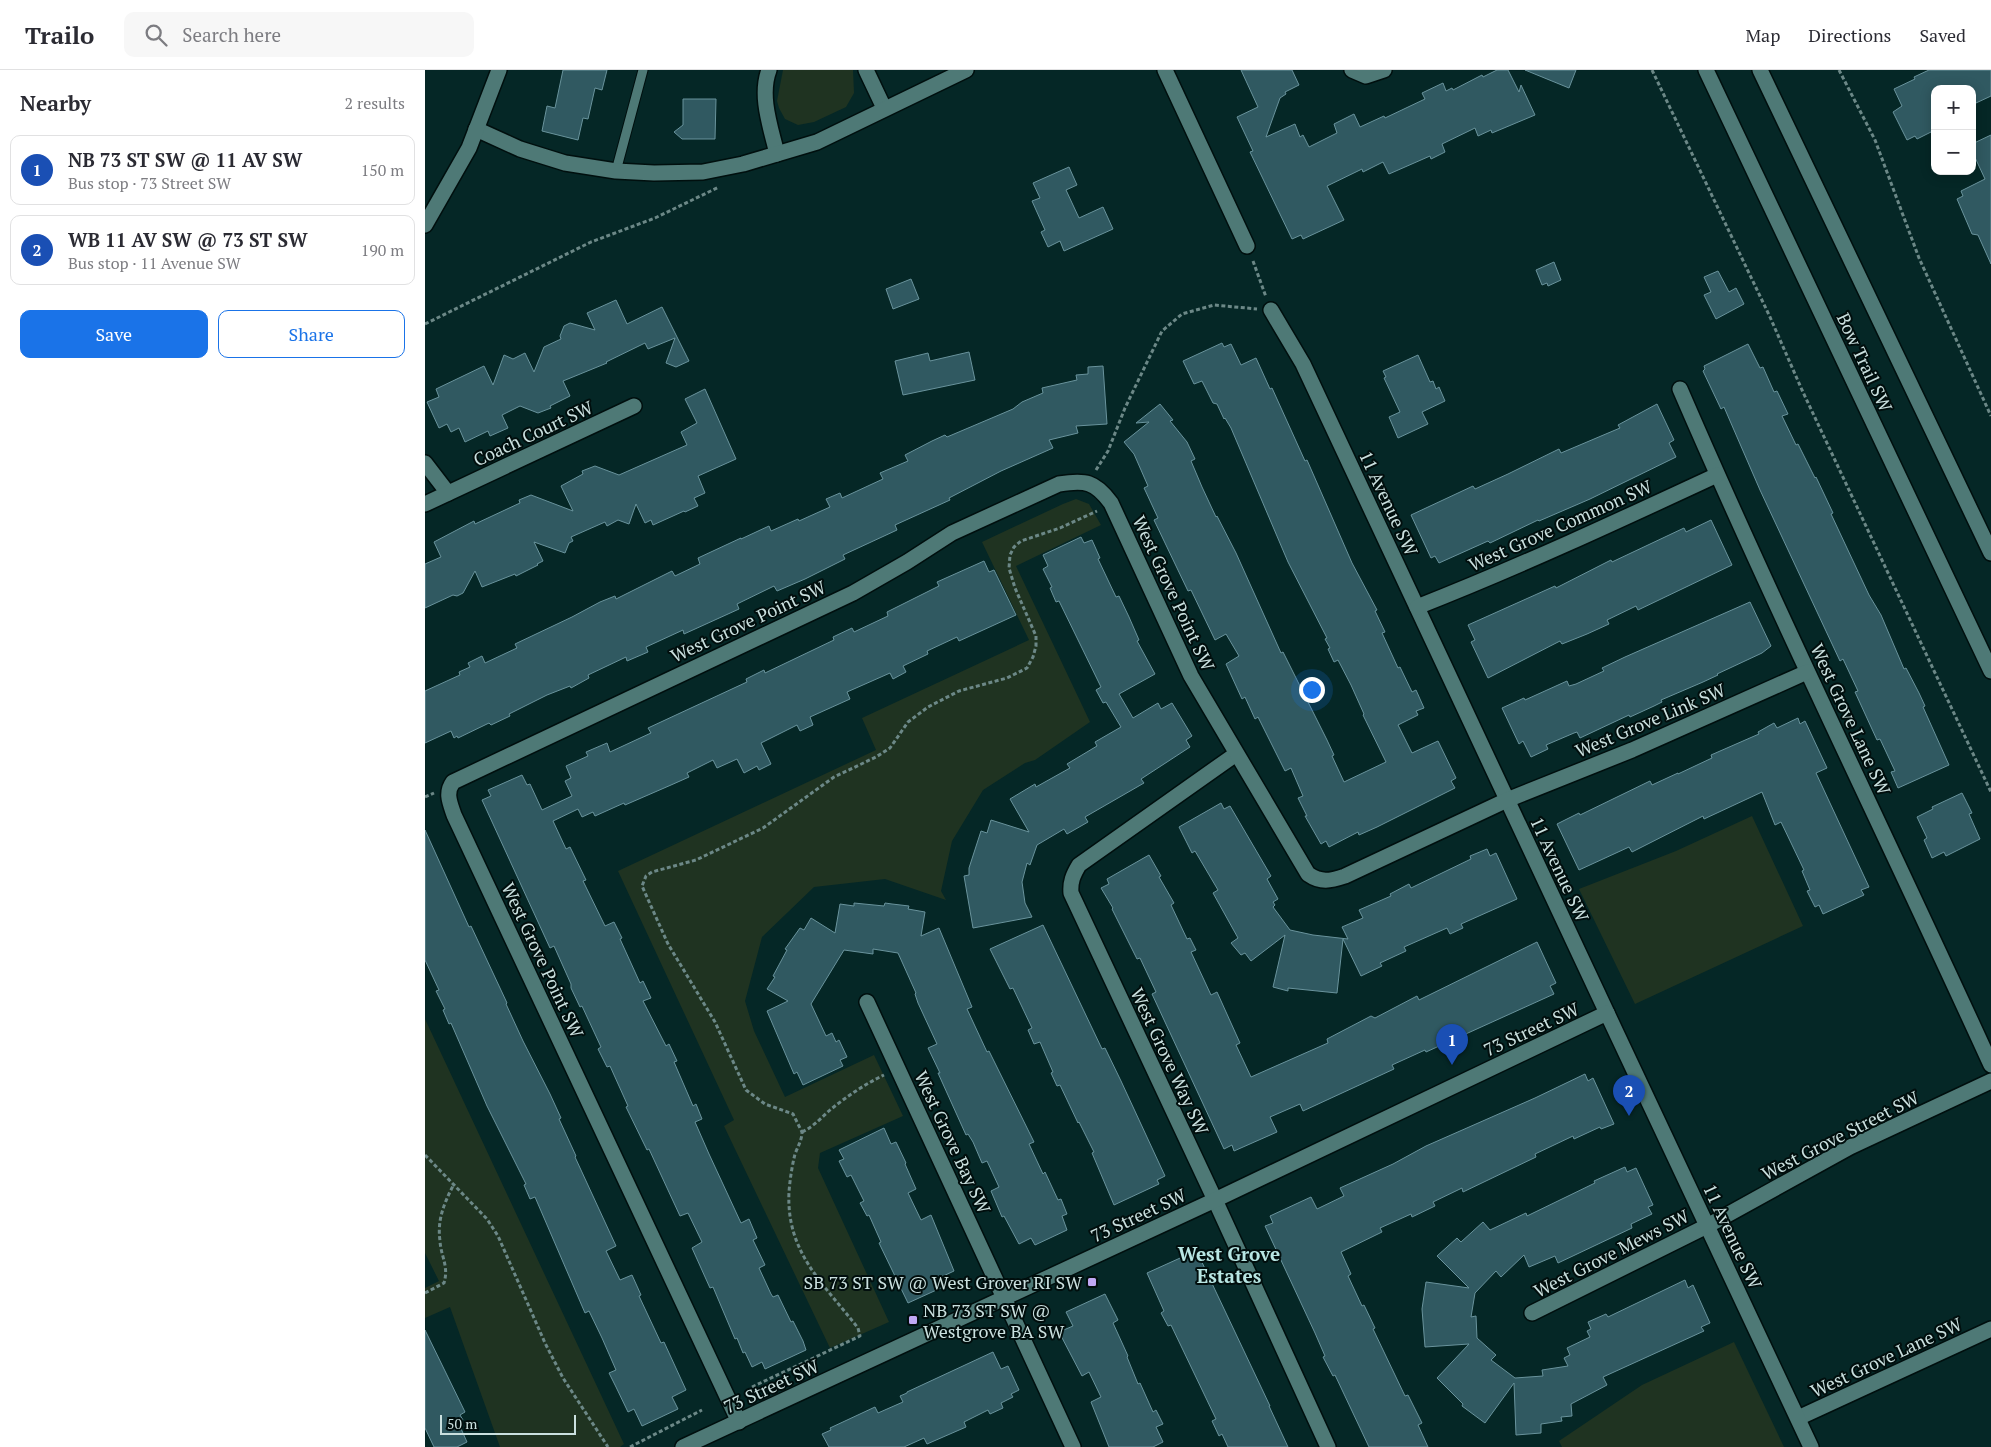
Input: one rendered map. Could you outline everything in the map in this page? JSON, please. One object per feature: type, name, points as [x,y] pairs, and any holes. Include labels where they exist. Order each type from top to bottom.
[{"type":"street","points":[[425,225],[453,178],[476,129],[499,70]]},
{"type":"street","points":[[769,70],[766,108],[777,154]]},
{"type":"street","points":[[866,70],[884,108]]},
{"type":"street","points":[[476,129],[520,149],[565,163],[616,171],[654,173],[703,172],[743,164],[817,142],[966,70]]},
{"type":"street","points":[[1165,70],[1247,246]]},
{"type":"street","points":[[1352,70],[1366,76],[1384,70]]},
{"type":"street","name":"Bow Trail SW","points":[[1706,70],[1991,671]]},
{"type":"street","name":"Bow Trail SW","points":[[1760,70],[1991,553]]},
{"type":"street","name":"11 Avenue SW","points":[[1271,310],[1303,364],[1811,1447]]},
{"type":"street","name":"West Grove Lane SW","points":[[1679,389],[1807,672],[1897,859],[1991,1064]]},
{"type":"street","name":"Coach Court SW","points":[[425,504],[634,406]]},
{"type":"street","points":[[425,463],[448,493]]},
{"type":"street","name":"West Grove Common SW","points":[[1417,607],[1599,530],[1717,475]]},
{"type":"street","name":"West Grove Point SW","points":[[739,1422],[454,815],[448,795],[449,788],[453,782],[853,593],[907,562],[951,533],[1059,484],[1075,481],[1088,482],[1101,490],[1111,503],[1191,676],[1308,874],[1317,880],[1329,881],[1345,876],[1507,800]]},
{"type":"street","name":"West Grove Link SW","points":[[1507,800],[1633,750],[1807,672]]},
{"type":"street","name":"West Grove Way SW","points":[[1236,754],[1079,865],[1073,874],[1071,893],[1328,1447]]},
{"type":"street","name":"West Grove Bay SW","points":[[867,1002],[1073,1447]]},
{"type":"street","name":"73 Street SW","points":[[683,1447],[1215,1200],[1607,1013]]},
{"type":"street","name":"West Grove Street SW","points":[[1707,1226],[1850,1147],[1991,1081]]},
{"type":"street","name":"West Grove Mews SW","points":[[1532,1314],[1707,1226]]},
{"type":"street","name":"West Grove Lane SW","points":[[1798,1418],[1991,1329]]},
{"type":"lane","points":[[616,171],[643,70]]},
{"type":"path","points":[[1652,70],[1766,308],[1802,390],[1991,792]]},
{"type":"path","points":[[1839,70],[1875,140],[1919,258],[1991,416]]},
{"type":"path","points":[[425,324],[591,242],[655,218],[720,186]]},
{"type":"path","points":[[1088,482],[1108,451],[1125,408],[1162,331],[1182,314],[1214,305],[1271,310],[1247,246]]},
{"type":"path","points":[[752,1387],[860,1336],[858,1328],[809,1267],[792,1231],[789,1216],[789,1191],[795,1155],[802,1132],[793,1114],[765,1104],[746,1090],[739,1079],[727,1046],[715,1022],[660,929],[644,893],[643,886],[646,876],[667,867],[696,860],[763,828],[834,777],[877,757],[890,748],[908,722],[928,707],[959,691],[1007,678],[1027,668],[1037,646],[1036,636],[1015,588],[1009,568],[1010,555],[1014,547],[1021,541],[1087,516],[1111,503]]},
{"type":"path","points":[[802,1132],[811,1128],[832,1108],[880,1077],[898,1069]]},
{"type":"path","points":[[425,1155],[487,1219],[498,1236],[545,1343],[563,1378],[608,1447]]},
{"type":"path","points":[[425,1293],[444,1283],[447,1272],[440,1242],[439,1223],[444,1204],[454,1184]]},
{"type":"path","points":[[629,1447],[701,1410]]},
{"type":"green space","points":[[783,70],[853,70],[854,93],[846,107],[814,122],[798,125],[785,119],[777,101]]},
{"type":"green space","points":[[1076,499],[1089,504],[1101,525],[1016,566],[1090,722],[1035,760],[1025,763],[983,790],[952,841],[941,891],[946,900],[885,879],[814,887],[762,937],[745,1001],[754,1031],[785,1097],[874,1055],[903,1116],[820,1153],[818,1168],[889,1322],[830,1348],[724,1126],[734,1120],[618,871],[876,750],[862,718],[1029,640],[982,542]]},
{"type":"green space","points":[[1752,816],[1803,926],[1635,1004],[1579,889],[1676,851]]},
{"type":"green space","points":[[425,1019],[624,1444],[620,1447],[500,1447],[450,1307],[425,1318],[425,1288],[439,1281],[425,1253]]},
{"type":"green space","points":[[1734,1342],[1784,1447],[1562,1447],[1559,1441],[1642,1385]]},
{"type":"building","points":[[563,70],[607,70],[602,90],[595,88],[588,119],[583,118],[578,140],[542,131],[547,106],[555,108]]},
{"type":"building","points":[[1241,70],[1292,70],[1299,85],[1285,92],[1286,94],[1280,98],[1266,137],[1295,124],[1300,137],[1303,135],[1309,147],[1337,133],[1334,124],[1354,114],[1360,127],[1384,116],[1385,118],[1425,99],[1422,93],[1443,83],[1446,91],[1452,88],[1453,90],[1482,75],[1483,77],[1497,70],[1508,70],[1519,92],[1521,85],[1535,115],[1492,133],[1491,130],[1478,136],[1475,128],[1442,144],[1445,152],[1431,159],[1430,156],[1389,174],[1383,162],[1363,172],[1362,169],[1327,186],[1344,220],[1303,239],[1301,235],[1292,239],[1250,152],[1253,151],[1237,117],[1258,107]]},
{"type":"building","points":[[1525,70],[1576,70],[1569,88]]},
{"type":"building","points":[[1929,70],[1991,70],[1991,96],[1976,103],[1976,85],[1931,85],[1931,132],[1917,139],[1915,136],[1907,140],[1893,112],[1902,106],[1894,89],[1915,79],[1914,77]]},
{"type":"building","points":[[683,99],[716,99],[715,139],[682,139],[674,132],[683,125]]},
{"type":"building","points":[[1991,135],[1991,264],[1978,235],[1972,234],[1957,199],[1963,196],[1961,191],[1985,179],[1976,160],[1976,142]]},
{"type":"building","points":[[1069,167],[1077,185],[1066,190],[1079,218],[1103,207],[1113,229],[1064,251],[1060,241],[1048,247],[1041,232],[1045,230],[1032,201],[1040,198],[1033,183]]},
{"type":"building","points":[[1554,262],[1561,280],[1548,286],[1547,283],[1542,285],[1536,270]]},
{"type":"building","points":[[1718,271],[1729,292],[1736,288],[1744,304],[1716,319],[1704,295],[1711,292],[1704,277]]},
{"type":"building","points":[[911,279],[919,299],[893,309],[886,289]]},
{"type":"building","points":[[616,300],[627,324],[662,307],[689,361],[676,367],[666,363],[675,338],[648,349],[645,343],[607,363],[563,381],[570,396],[550,406],[551,408],[538,413],[520,406],[502,415],[508,428],[490,436],[488,431],[465,442],[459,428],[451,432],[447,424],[439,428],[427,402],[439,397],[436,389],[484,366],[493,385],[504,355],[513,359],[525,353],[534,372],[544,347],[561,339],[560,336],[564,326],[570,323],[595,330],[587,313]]},
{"type":"building","points":[[1222,343],[1224,347],[1231,344],[1241,365],[1256,358],[1270,389],[1272,388],[1305,461],[1307,460],[1352,563],[1377,610],[1375,611],[1385,632],[1382,633],[1398,668],[1400,667],[1412,692],[1416,690],[1424,708],[1416,711],[1418,715],[1398,725],[1412,753],[1438,741],[1456,778],[1451,781],[1455,788],[1377,827],[1359,835],[1358,832],[1329,847],[1326,841],[1321,844],[1305,816],[1307,816],[1298,798],[1303,796],[1291,768],[1285,771],[1258,717],[1255,719],[1245,697],[1242,699],[1226,664],[1239,656],[1226,634],[1215,640],[1191,590],[1188,591],[1154,520],[1158,518],[1144,488],[1148,486],[1134,454],[1124,442],[1149,422],[1136,423],[1160,404],[1173,420],[1170,421],[1187,442],[1195,459],[1191,461],[1202,487],[1236,553],[1281,653],[1283,652],[1327,740],[1344,782],[1386,762],[1338,660],[1334,662],[1325,639],[1327,638],[1288,562],[1231,428],[1224,419],[1217,404],[1213,403],[1202,381],[1194,384],[1183,361]]},
{"type":"building","points":[[1748,344],[1760,368],[1763,367],[1774,392],[1777,391],[1788,414],[1782,416],[1796,445],[1798,444],[1816,477],[1833,513],[1831,514],[1869,595],[1881,615],[1904,669],[1906,668],[1919,693],[1925,706],[1923,707],[1949,765],[1898,788],[1891,772],[1895,771],[1880,739],[1877,740],[1855,692],[1858,691],[1843,659],[1840,661],[1760,490],[1724,407],[1721,409],[1703,371],[1705,369],[1704,366]]},
{"type":"building","points":[[969,352],[975,380],[903,395],[895,361],[928,353],[930,361]]},
{"type":"building","points":[[1418,355],[1430,382],[1433,381],[1436,389],[1439,387],[1445,401],[1422,412],[1428,424],[1398,438],[1389,417],[1400,412],[1384,378],[1386,377],[1383,371]]},
{"type":"building","points":[[1103,366],[1107,424],[1076,426],[1078,433],[1049,440],[1053,448],[1001,471],[949,498],[950,500],[895,525],[897,530],[843,555],[845,559],[805,579],[777,591],[774,586],[737,604],[739,609],[684,634],[683,630],[646,647],[648,652],[627,661],[626,657],[588,675],[589,678],[571,688],[570,686],[547,695],[491,725],[489,723],[458,738],[457,736],[454,738],[451,731],[425,743],[425,691],[460,675],[459,672],[470,667],[468,663],[482,656],[485,663],[517,648],[515,644],[600,602],[615,596],[616,599],[672,571],[675,576],[700,564],[698,558],[741,538],[769,526],[771,531],[830,507],[826,499],[840,493],[842,498],[883,479],[880,473],[908,461],[905,455],[932,441],[945,435],[947,437],[1013,409],[1022,402],[1043,393],[1042,388],[1077,380],[1076,375],[1088,374],[1088,367]]},
{"type":"building","points":[[705,389],[736,459],[698,476],[705,493],[694,498],[698,506],[653,525],[651,520],[645,523],[636,504],[629,524],[618,520],[607,526],[605,522],[571,537],[573,541],[569,543],[565,553],[534,542],[543,561],[538,565],[516,576],[515,574],[482,587],[475,571],[463,593],[457,596],[453,595],[425,608],[425,564],[441,557],[434,542],[474,521],[475,524],[520,503],[519,500],[531,495],[573,511],[561,486],[583,474],[582,471],[595,466],[619,475],[687,445],[681,432],[697,423],[685,399]]},
{"type":"building","points":[[1657,404],[1674,440],[1669,443],[1676,457],[1590,499],[1538,520],[1490,543],[1488,541],[1439,563],[1435,556],[1431,558],[1411,515],[1473,486],[1475,489],[1559,449],[1561,453],[1620,428],[1618,425]]},
{"type":"building","points":[[1711,520],[1732,565],[1638,610],[1636,606],[1607,620],[1609,624],[1587,634],[1562,644],[1560,641],[1488,678],[1471,642],[1475,640],[1468,625],[1555,586],[1556,588],[1611,560],[1612,562],[1684,528],[1686,532]]},
{"type":"building","points":[[1081,537],[1084,543],[1092,540],[1100,558],[1098,559],[1116,597],[1119,596],[1139,640],[1137,641],[1155,674],[1119,694],[1133,718],[1158,703],[1161,709],[1172,703],[1192,736],[1186,740],[1190,747],[1141,779],[1144,783],[1085,817],[1088,822],[1067,834],[1064,829],[1037,845],[1030,865],[1027,863],[1022,882],[1025,903],[1032,917],[973,928],[964,876],[969,875],[969,868],[981,831],[987,833],[991,820],[1029,832],[1010,799],[1035,784],[1036,787],[1070,768],[1067,764],[1097,746],[1095,742],[1121,727],[1106,702],[1103,703],[1096,690],[1101,687],[1059,601],[1056,602],[1050,588],[1052,587],[1043,569],[1048,566],[1043,555]]},
{"type":"building","points":[[984,561],[989,572],[994,570],[1016,615],[959,641],[957,637],[927,651],[928,654],[903,666],[906,672],[893,679],[890,673],[847,692],[850,699],[810,717],[813,725],[800,731],[797,725],[761,743],[771,764],[759,770],[757,766],[744,773],[737,759],[717,768],[713,760],[687,773],[689,777],[625,805],[624,803],[595,816],[593,812],[582,817],[578,809],[553,821],[566,849],[570,847],[586,880],[583,881],[605,926],[614,922],[640,983],[643,981],[651,998],[643,1001],[666,1046],[669,1044],[677,1061],[674,1062],[693,1106],[696,1104],[702,1119],[695,1122],[709,1154],[741,1223],[749,1219],[757,1238],[753,1240],[765,1265],[759,1268],[771,1294],[773,1297],[778,1295],[803,1341],[806,1350],[765,1369],[762,1362],[752,1367],[745,1352],[743,1353],[737,1338],[735,1339],[713,1287],[710,1288],[692,1248],[702,1242],[688,1213],[680,1216],[649,1149],[647,1150],[626,1107],[628,1106],[610,1066],[607,1067],[598,1049],[601,1047],[582,1006],[580,1007],[571,988],[571,984],[554,946],[550,948],[482,800],[491,796],[488,790],[522,775],[527,785],[530,784],[542,810],[572,796],[565,781],[571,778],[566,766],[588,756],[586,752],[607,743],[610,752],[651,733],[648,728],[747,682],[746,679],[764,670],[765,673],[834,640],[833,637],[852,628],[854,632],[888,616],[887,612],[939,586],[937,582]]},
{"type":"building","points":[[1750,602],[1771,646],[1762,653],[1661,700],[1662,702],[1630,717],[1629,715],[1580,738],[1577,732],[1546,745],[1548,749],[1531,757],[1523,741],[1519,744],[1502,708],[1567,681],[1569,686],[1576,684],[1604,671],[1602,668],[1625,657]]},
{"type":"building","points":[[1798,718],[1800,724],[1805,721],[1827,768],[1816,773],[1869,887],[1861,890],[1864,895],[1823,914],[1819,905],[1815,907],[1807,891],[1810,890],[1802,871],[1804,870],[1781,822],[1775,825],[1762,792],[1704,819],[1703,816],[1632,852],[1629,847],[1579,870],[1557,824],[1650,781],[1652,785],[1678,774],[1712,758],[1711,755],[1759,734],[1758,732],[1774,723],[1777,728]]},
{"type":"building","points":[[1962,793],[1972,813],[1969,814],[1980,839],[1946,856],[1944,852],[1932,858],[1924,840],[1927,838],[1917,817],[1933,809],[1932,807]]},
{"type":"building","points":[[1221,803],[1224,809],[1230,806],[1271,876],[1267,879],[1278,899],[1273,902],[1275,905],[1273,907],[1290,930],[1348,939],[1342,927],[1363,918],[1359,910],[1391,896],[1390,894],[1409,884],[1411,888],[1471,859],[1470,856],[1487,849],[1490,856],[1496,853],[1517,899],[1461,924],[1463,928],[1450,934],[1447,928],[1404,947],[1406,951],[1380,963],[1382,966],[1361,976],[1343,939],[1337,993],[1288,988],[1288,991],[1273,987],[1285,935],[1251,961],[1245,953],[1241,955],[1231,943],[1238,938],[1213,893],[1218,890],[1195,851],[1192,853],[1179,827]]},
{"type":"building","points":[[425,830],[469,927],[471,926],[523,1041],[561,1118],[559,1119],[575,1157],[616,1246],[606,1251],[620,1280],[632,1275],[641,1295],[639,1296],[661,1343],[664,1342],[686,1390],[672,1397],[678,1409],[642,1426],[634,1409],[628,1412],[609,1373],[616,1370],[602,1338],[589,1311],[585,1313],[535,1197],[530,1199],[524,1185],[526,1184],[487,1106],[436,991],[439,990],[425,960]]},
{"type":"building","points":[[1149,855],[1174,903],[1171,905],[1187,939],[1190,938],[1196,950],[1191,952],[1211,995],[1217,992],[1240,1043],[1236,1045],[1251,1077],[1328,1043],[1327,1039],[1371,1016],[1375,1018],[1417,996],[1419,1000],[1537,942],[1556,983],[1550,986],[1554,994],[1426,1052],[1425,1050],[1392,1065],[1394,1069],[1303,1111],[1300,1104],[1270,1117],[1277,1132],[1234,1151],[1232,1145],[1224,1149],[1152,994],[1156,992],[1140,958],[1137,959],[1113,908],[1101,888],[1109,884],[1107,879]]},
{"type":"building","points":[[854,903],[884,906],[885,903],[909,906],[908,909],[925,912],[921,936],[939,928],[972,1007],[967,1009],[1034,1142],[1029,1144],[1043,1174],[1045,1172],[1058,1200],[1061,1199],[1067,1214],[1062,1216],[1067,1230],[1035,1245],[1031,1238],[1019,1244],[1004,1216],[1002,1217],[991,1191],[999,1187],[987,1161],[982,1163],[973,1142],[968,1134],[966,1135],[938,1073],[940,1073],[928,1048],[937,1044],[898,953],[873,949],[873,954],[844,950],[811,1004],[826,1036],[832,1033],[836,1042],[839,1040],[847,1057],[840,1060],[843,1066],[803,1085],[797,1072],[794,1074],[767,1011],[788,1001],[767,989],[775,977],[773,976],[787,950],[785,949],[800,928],[804,930],[811,918],[835,933],[840,904],[854,906]]},
{"type":"building","points":[[1043,925],[1102,1049],[1105,1048],[1165,1176],[1157,1180],[1159,1184],[1114,1205],[1092,1153],[1094,1152],[1060,1085],[1057,1086],[1040,1042],[1034,1044],[1028,1030],[1032,1028],[1013,988],[1010,989],[990,949]]},
{"type":"building","points":[[1585,1074],[1588,1081],[1593,1078],[1614,1124],[1601,1129],[1600,1127],[1574,1139],[1573,1136],[1535,1154],[1536,1157],[1463,1192],[1462,1188],[1433,1202],[1435,1206],[1412,1217],[1411,1214],[1380,1228],[1382,1232],[1341,1252],[1351,1274],[1348,1276],[1362,1306],[1364,1305],[1375,1328],[1373,1329],[1405,1396],[1408,1395],[1422,1423],[1418,1425],[1428,1447],[1369,1447],[1335,1375],[1333,1376],[1323,1357],[1325,1356],[1315,1333],[1265,1226],[1273,1223],[1270,1216],[1311,1197],[1317,1209],[1344,1196],[1340,1188],[1393,1164],[1426,1146]]},
{"type":"building","points":[[884,1128],[891,1144],[896,1142],[906,1163],[916,1189],[908,1193],[921,1220],[931,1215],[954,1271],[939,1278],[943,1287],[908,1303],[879,1243],[881,1242],[869,1215],[867,1216],[860,1203],[864,1201],[851,1175],[847,1177],[839,1161],[844,1159],[839,1150]]},
{"type":"building","points":[[1625,1167],[1627,1172],[1636,1168],[1653,1205],[1648,1207],[1652,1214],[1631,1224],[1632,1228],[1558,1263],[1555,1256],[1529,1267],[1524,1255],[1501,1277],[1496,1271],[1475,1293],[1471,1317],[1476,1316],[1477,1338],[1496,1355],[1491,1360],[1515,1378],[1543,1376],[1542,1370],[1568,1366],[1564,1358],[1570,1355],[1567,1348],[1590,1337],[1587,1331],[1591,1329],[1588,1322],[1606,1314],[1608,1317],[1685,1280],[1688,1288],[1693,1285],[1710,1323],[1701,1327],[1704,1331],[1603,1377],[1607,1385],[1571,1404],[1572,1416],[1561,1417],[1562,1421],[1541,1424],[1541,1433],[1516,1435],[1514,1383],[1485,1423],[1462,1406],[1463,1404],[1437,1378],[1469,1344],[1425,1347],[1422,1309],[1426,1282],[1469,1288],[1437,1256],[1457,1238],[1461,1242],[1483,1222],[1490,1230],[1526,1213],[1527,1216]]},
{"type":"building","points":[[1189,1254],[1192,1260],[1199,1256],[1288,1447],[1228,1447],[1222,1434],[1219,1436],[1212,1421],[1216,1419],[1171,1325],[1168,1326],[1161,1313],[1164,1311],[1147,1273]]},
{"type":"building","points":[[1105,1294],[1118,1320],[1113,1323],[1138,1384],[1140,1383],[1153,1412],[1156,1410],[1163,1424],[1156,1427],[1163,1442],[1153,1447],[1109,1447],[1091,1402],[1101,1397],[1089,1372],[1082,1376],[1059,1332],[1073,1326],[1066,1312]]},
{"type":"building","points":[[425,1330],[465,1412],[460,1415],[463,1420],[458,1422],[467,1442],[457,1447],[434,1447],[425,1428]]},
{"type":"building","points":[[993,1352],[1001,1369],[1008,1366],[1019,1390],[1011,1394],[1013,1397],[1001,1403],[1003,1408],[990,1414],[988,1410],[964,1422],[966,1427],[927,1444],[924,1438],[904,1447],[829,1447],[822,1434],[831,1430],[830,1428],[875,1407],[878,1413],[903,1402],[900,1396],[907,1392]]},
{"type":"place","name":"NB 73 ST SW @ 11 AV SW","points":[[1452,1065]]},
{"type":"place","name":"WB 11 AV SW @ 73 ST SW","points":[[1629,1116]]},
{"type":"place","name":"SB 73 ST SW @ West Grover RI SW","points":[[1092,1282]]},
{"type":"place","name":"NB 73 ST SW @ Westgrove BA SW","points":[[913,1320]]},
{"type":"district","name":"West Grove Estates","points":[[1229,1264]]}]
